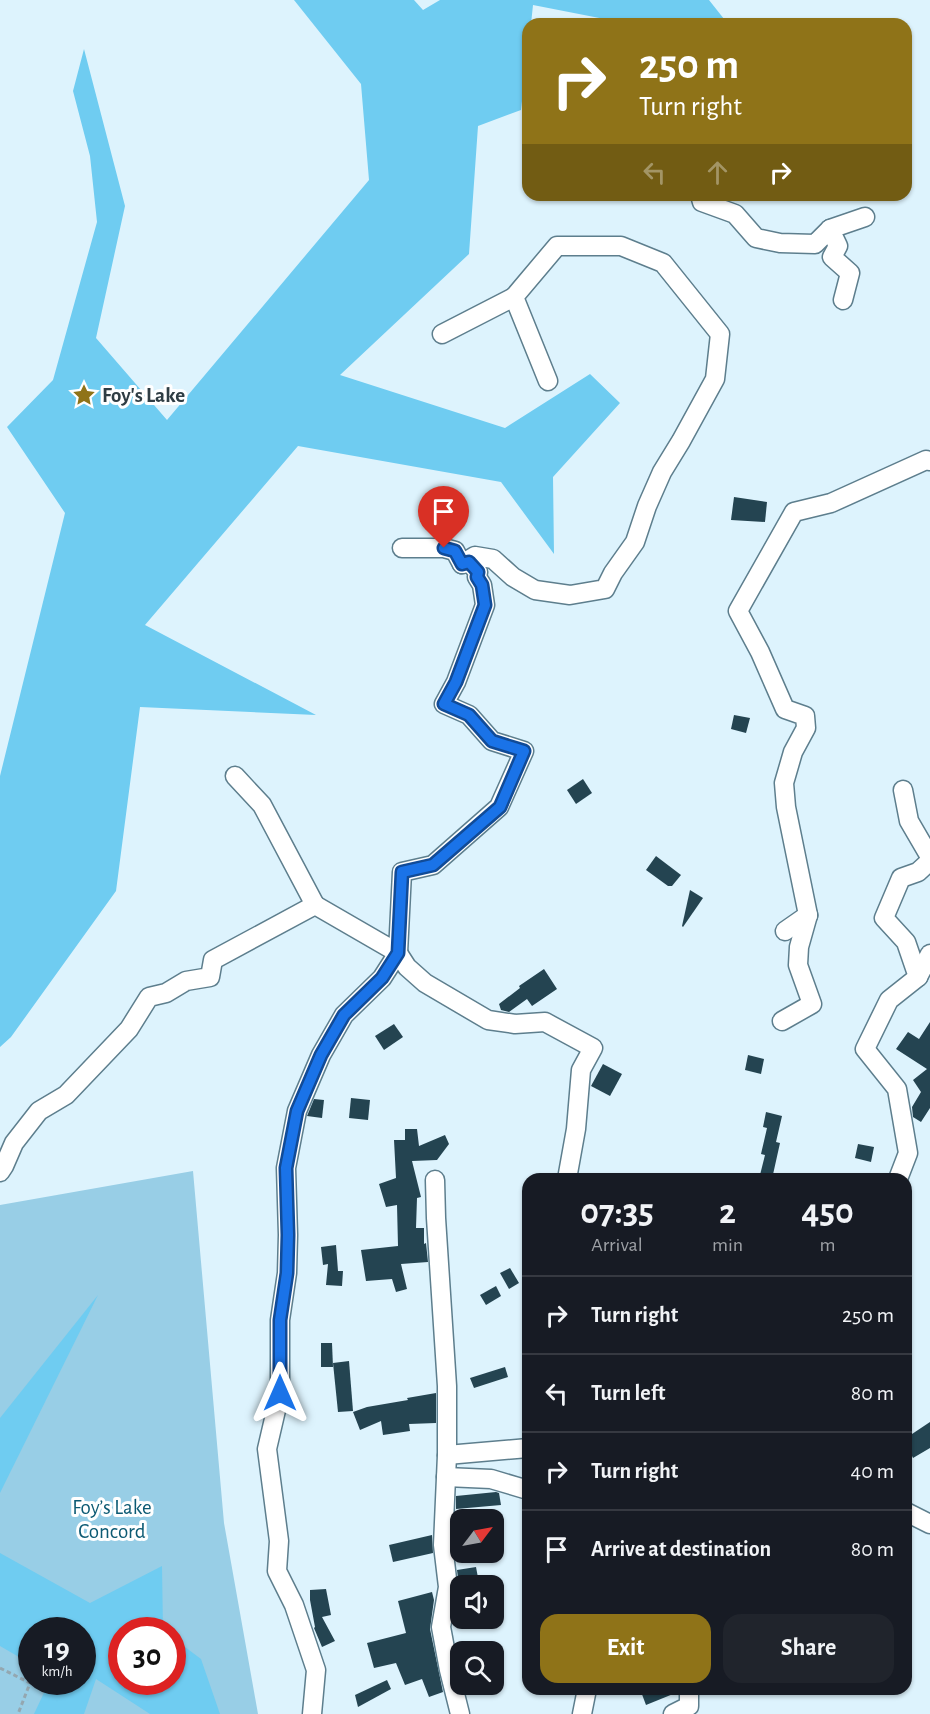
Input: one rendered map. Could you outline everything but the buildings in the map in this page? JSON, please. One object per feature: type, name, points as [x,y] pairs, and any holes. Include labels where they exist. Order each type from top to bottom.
[{"type":"street","points":[[702,201],[735,214],[756,238],[780,243],[815,244],[830,229],[865,217]]},
{"type":"street","points":[[830,229],[838,246],[832,258],[850,273],[843,300]]},
{"type":"street","points":[[442,334],[514,297],[557,246],[621,246],[663,263],[720,334],[715,380],[662,472],[635,542],[613,573],[605,589],[570,595],[535,590],[513,577],[493,559],[475,556],[462,564]]},
{"type":"street","points":[[514,297],[548,381]]},
{"type":"street","points":[[782,1021],[812,1004],[798,965],[799,947],[808,915],[786,807],[784,783],[793,752],[806,728],[805,716],[785,709],[760,652],[738,611],[795,512],[831,503],[926,460],[930,461]]},
{"type":"street","points":[[402,548],[444,548],[455,551],[462,564]]},
{"type":"street","points":[[312,1714],[315,1670],[294,1605],[277,1571],[279,1541],[267,1449],[280,1393],[280,1320],[287,1273],[286,1168],[297,1111],[321,1055],[344,1015],[382,978],[398,953],[402,872],[433,865],[508,809],[524,751],[492,741],[469,715],[444,704],[456,682],[485,605],[482,585],[477,577],[478,572],[469,562],[462,564]]},
{"type":"street","points":[[235,776],[262,805],[315,905],[398,953],[407,967],[424,983],[488,1020],[515,1024],[546,1022],[592,1048],[581,1070],[576,1129],[568,1173]]},
{"type":"street","points":[[903,790],[909,821],[930,859],[918,872],[901,878],[884,918],[906,942],[918,977]]},
{"type":"street","points":[[0,1172],[14,1143],[39,1111],[66,1095],[129,1029],[149,997],[166,993],[186,981],[210,977],[213,960],[315,905]]},
{"type":"street","points":[[785,931],[808,915]]},
{"type":"street","points":[[900,1173],[908,1153],[897,1089],[865,1049],[889,1000],[918,977],[930,954]]},
{"type":"street","points":[[435,1180],[447,1386],[447,1477],[443,1545],[448,1587],[441,1627],[460,1714]]},
{"type":"street","points":[[447,1455],[522,1449]]},
{"type":"street","points":[[447,1477],[491,1479],[522,1488]]},
{"type":"street","points":[[912,1515],[930,1524]]},
{"type":"street","points":[[582,1714],[586,1695]]},
{"type":"path","points":[[0,1668],[30,1683],[18,1714]]},
{"type":"green space","name":"Foy’s Lake Concord","points":[[193,1171],[224,1523],[258,1714],[0,1714],[0,1205]]},
{"type":"shaded area","name":"Foy's Lake","points":[[294,0],[414,0],[423,10],[440,0],[709,0],[723,18],[599,18],[533,5],[532,18],[522,18],[521,110],[478,126],[469,254],[340,375],[505,428],[590,374],[620,403],[553,477],[554,554],[501,482],[298,446],[145,625],[316,715],[140,707],[116,891],[11,1037],[0,1047],[0,776],[65,513],[7,427],[53,380],[97,222],[90,156],[73,91],[84,49],[125,206],[96,338],[167,420],[369,180],[361,84]]},
{"type":"shaded area","points":[[98,1295],[0,1493],[0,1418]]},
{"type":"shaded area","points":[[0,1553],[90,1603],[162,1566],[163,1617],[108,1617],[108,1687],[96,1679],[96,1617],[18,1617],[18,1656],[0,1646]]},
{"type":"shaded area","points":[[186,1648],[201,1659],[220,1714],[150,1714],[121,1695],[186,1695]]},
{"type":"shaded area","points":[[43,1695],[91,1695],[84,1714],[34,1714]]},
{"type":"place","name":"Foy's Lake","points":[[84,395]]},
{"type":"route","points":[[280,1393],[280,1320],[287,1273],[286,1168],[297,1111],[321,1055],[344,1015],[382,978],[398,953],[402,872],[433,865],[500,807],[524,751],[492,741],[469,715],[444,704],[456,682],[485,605],[482,585],[477,577],[478,572],[469,562],[462,564],[455,551],[444,548]]}]
